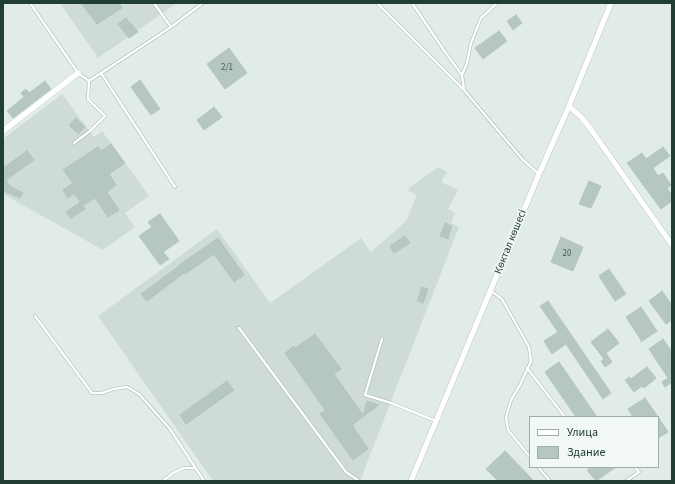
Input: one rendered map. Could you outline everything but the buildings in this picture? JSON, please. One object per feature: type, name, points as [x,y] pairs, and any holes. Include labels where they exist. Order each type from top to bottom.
[{"type":"street","name":"Көктал көшесі","points":[[411,481],[611,3]]},
{"type":"street","points":[[3,131],[78,73]]},
{"type":"street","points":[[569,106],[590,128],[672,245]]},
{"type":"lane","points":[[30,3],[78,73],[90,81]]},
{"type":"lane","points":[[154,3],[171,27]]},
{"type":"lane","points":[[74,143],[90,131],[105,116],[88,99],[90,81],[171,27],[202,3]]},
{"type":"lane","points":[[378,3],[464,90],[523,160],[539,174]]},
{"type":"lane","points":[[412,3],[462,75],[464,90]]},
{"type":"lane","points":[[462,75],[467,63],[471,43],[481,18],[497,3]]},
{"type":"lane","points":[[101,73],[175,187]]},
{"type":"lane","points":[[491,290],[502,299],[529,347],[531,361],[511,400],[506,417],[508,430],[529,456]]},
{"type":"lane","points":[[35,316],[92,393],[102,393],[127,387],[139,394],[170,429],[204,481]]},
{"type":"lane","points":[[239,328],[346,472],[359,481]]},
{"type":"lane","points":[[382,339],[365,395],[391,403],[436,421]]},
{"type":"lane","points":[[527,368],[564,416]]},
{"type":"lane","points":[[163,481],[173,473],[184,468],[195,468]]},
{"type":"lane","points":[[539,468],[550,481]]},
{"type":"lane","points":[[626,481],[639,472],[636,468]]},
{"type":"shaded area","points":[[60,3],[177,3],[98,58]]},
{"type":"shaded area","points":[[62,94],[94,137],[102,131],[149,196],[125,213],[135,227],[103,250],[3,194],[3,139]]},
{"type":"shaded area","points":[[438,167],[447,172],[441,182],[458,190],[448,209],[455,213],[451,223],[459,227],[360,481],[213,481],[98,316],[217,229],[270,303],[361,238],[371,252],[406,221],[417,195],[408,191],[410,187]]}]
